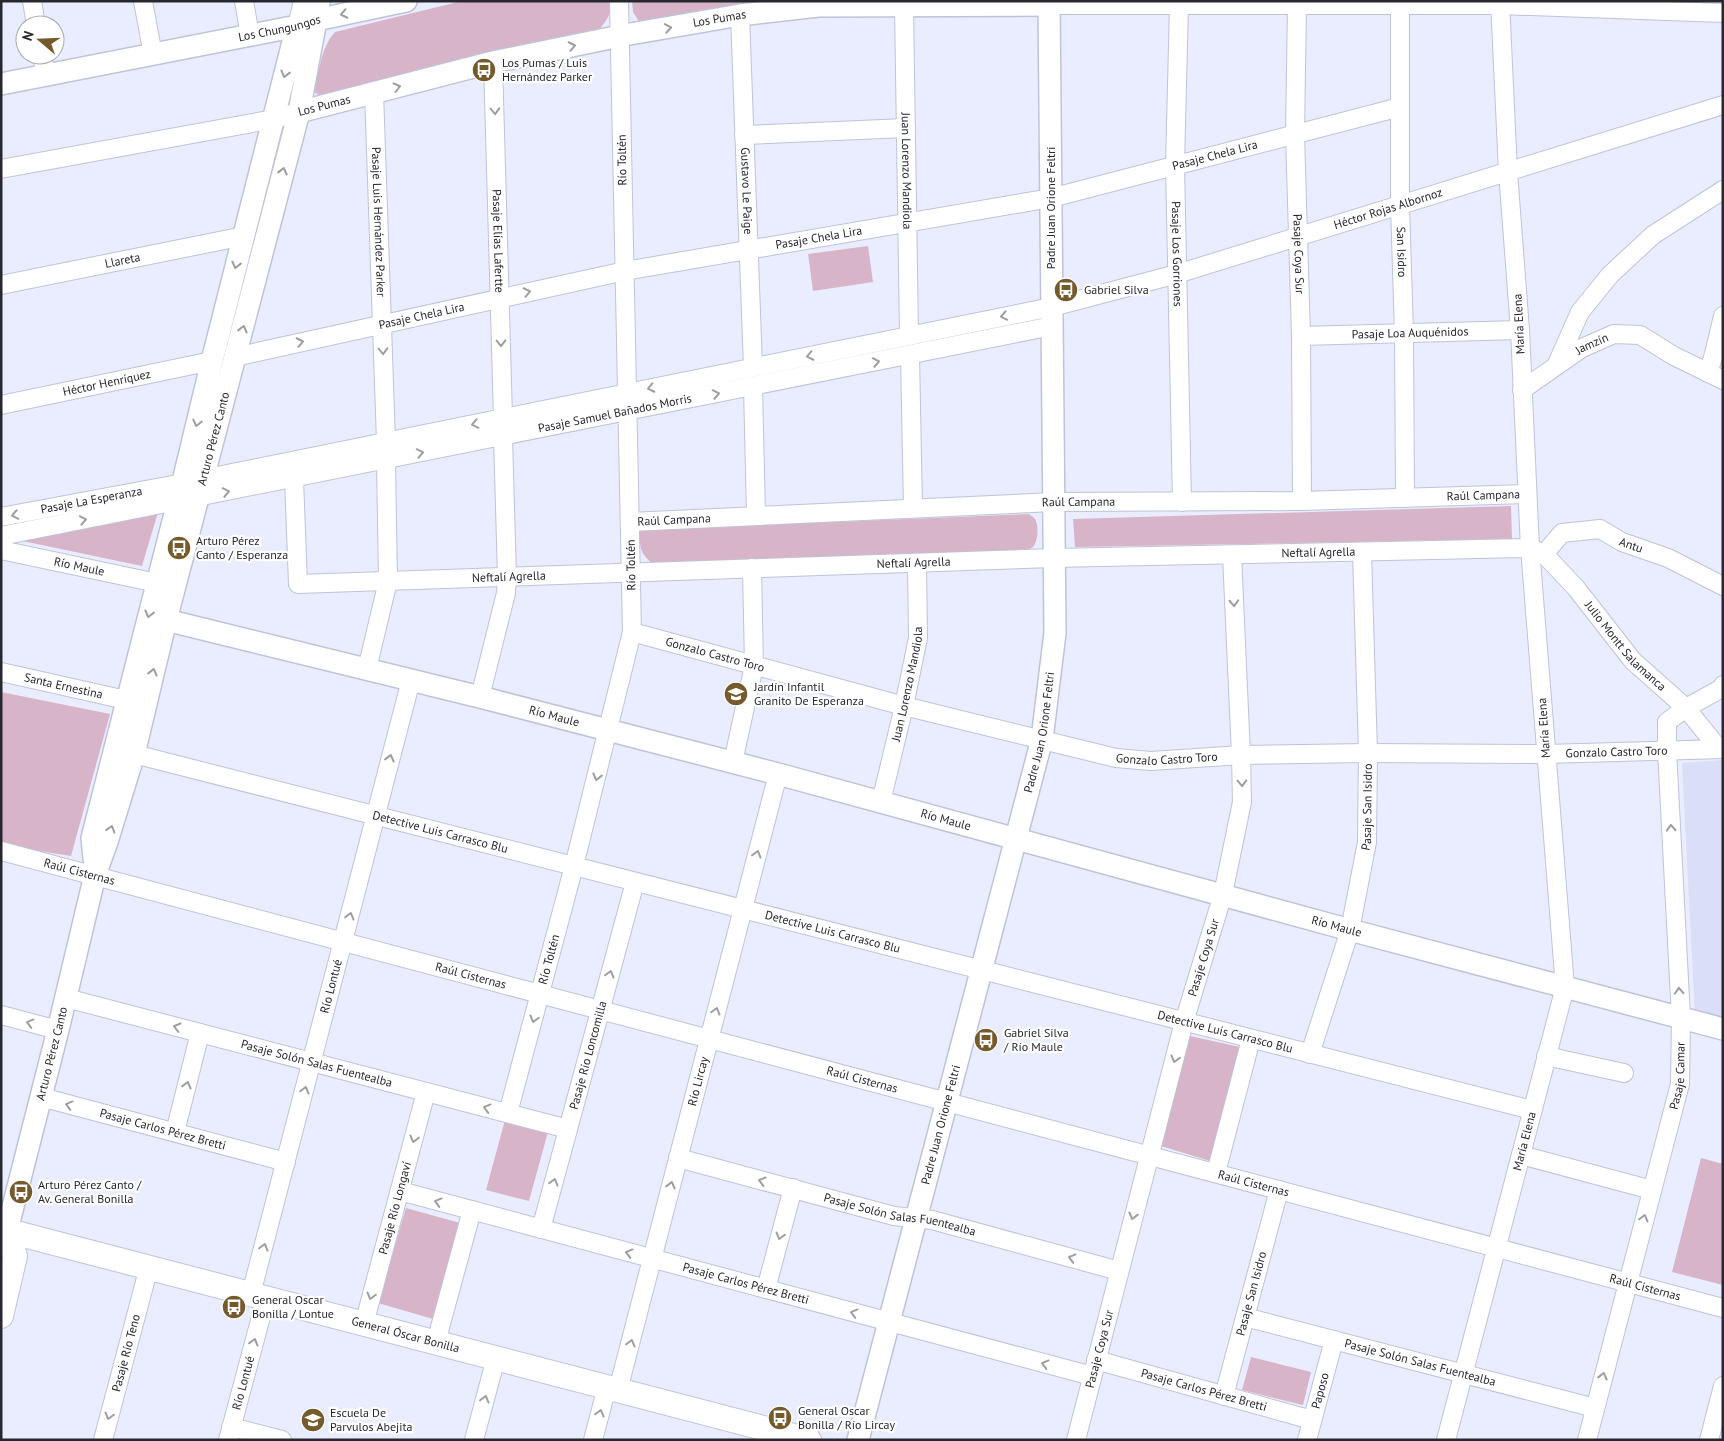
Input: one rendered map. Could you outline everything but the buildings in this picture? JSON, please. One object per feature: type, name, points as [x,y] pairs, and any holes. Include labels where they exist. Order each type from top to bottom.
[{"type":"main road","name":"General Óscar Bonilla","points":[[3,1233],[149,1267],[810,1440]]},
{"type":"main road","points":[[1,1316],[15,1256],[3,1233]]},
{"type":"street","points":[[32,1],[34,15]]},
{"type":"street","points":[[142,1],[153,54]]},
{"type":"street","points":[[244,1],[250,36]]},
{"type":"street","name":"Arturo Pérez Canto","points":[[3,1233],[41,1097],[95,875],[134,754],[166,620],[299,112],[311,16],[303,1]]},
{"type":"street","name":"Los Chungungos","points":[[1,84],[250,36],[311,16],[406,1]]},
{"type":"street","name":"Río Toltén","points":[[508,1113],[574,866],[632,632],[619,1]]},
{"type":"street","name":"Los Pumas","points":[[1,169],[274,119],[493,62],[620,36],[740,15],[818,6],[1049,3],[1400,6],[1500,3],[1723,13]]},
{"type":"street","name":"Padre Juan Orione Feltri","points":[[858,1440],[1042,739],[1055,632],[1049,3]]},
{"type":"street","name":"María Elena","points":[[1446,1440],[1565,987],[1546,754],[1537,551],[1527,494],[1520,330],[1508,172],[1500,3]]},
{"type":"street","name":"Pasaje Los Gorriones","points":[[1178,4],[1175,166],[1182,502]]},
{"type":"street","name":"Pasaje Coya Sur","points":[[1297,5],[1295,134],[1301,336],[1302,501]]},
{"type":"street","name":"Juan Lorenzo Mandiola","points":[[904,6],[909,336]]},
{"type":"street","name":"San Isidro","points":[[1400,6],[1400,205],[1406,498]]},
{"type":"street","name":"Gustavo Le Paige","points":[[740,15],[753,368]]},
{"type":"street","name":"Arturo Pérez Canto","points":[[95,875],[92,838],[126,700],[181,492],[212,361],[274,119],[311,16]]},
{"type":"street","name":"Pasaje Elías Lafertte","points":[[493,62],[503,418]]},
{"type":"street","points":[[44,65],[46,76]]},
{"type":"street","name":"Pasaje Luis Hernández Parker","points":[[374,92],[386,442]]},
{"type":"street","name":"Héctor Rojas Albornoz","points":[[1052,317],[1177,274],[1723,105]]},
{"type":"street","name":"Pasaje Chela Lira","points":[[235,357],[625,271],[1052,198],[1400,107]]},
{"type":"street","points":[[744,135],[906,128]]},
{"type":"street","points":[[1557,364],[1580,312],[1610,275],[1653,235],[1723,190]]},
{"type":"street","name":"Llareta","points":[[1,285],[244,236]]},
{"type":"street","points":[[1715,376],[1714,354],[1723,316]]},
{"type":"street","name":"Pasaje Samuel Bañados Morris","points":[[181,492],[386,442],[909,336],[1052,317]]},
{"type":"street","name":"Pasaje Samuel Bañados Morris","points":[[202,488],[294,478],[753,387],[910,355],[1052,317]]},
{"type":"street","name":"Pasaje Loa Auquénidos","points":[[1301,336],[1520,330]]},
{"type":"street","name":"Jamzín","points":[[1522,390],[1582,348],[1614,334],[1640,335],[1674,356],[1715,376]]},
{"type":"street","points":[[910,355],[912,508]]},
{"type":"street","name":"Héctor Henríquez","points":[[1,405],[212,361]]},
{"type":"street","points":[[753,387],[756,515]]},
{"type":"street","points":[[480,697],[504,606],[507,577],[504,437]]},
{"type":"street","points":[[367,669],[388,580],[386,460]]},
{"type":"street","name":"Neftalí Agrella","points":[[294,478],[298,584],[1054,558],[1362,552],[1537,551]]},
{"type":"street","name":"Pasaje La Esperanza","points":[[1,517],[181,492]]},
{"type":"street","name":"Pasaje La Esperanza","points":[[1,536],[181,492]]},
{"type":"street","name":"Raúl Campana","points":[[630,522],[1054,502],[1302,501],[1527,494]]},
{"type":"street","name":"Antu","points":[[1537,551],[1562,533],[1600,529],[1622,542],[1668,558],[1723,586]]},
{"type":"street","name":"Río Maule","points":[[1,550],[156,583]]},
{"type":"street","name":"Julio Montt Salamanca","points":[[1537,551],[1576,588],[1633,661],[1686,708],[1721,748]]},
{"type":"street","name":"Pasaje San Isidro","points":[[1310,1054],[1350,930],[1367,842],[1368,753],[1362,552]]},
{"type":"street","name":"Pasaje Coya Sur","points":[[1076,1440],[1184,1022],[1223,894],[1242,802],[1242,756],[1232,554]]},
{"type":"street","name":"Juan Lorenzo Mandiola","points":[[881,802],[918,638],[917,563]]},
{"type":"street","points":[[733,762],[754,666],[752,568]]},
{"type":"street","name":"Río Maule","points":[[166,620],[480,697],[733,762],[1350,930],[1723,1029]]},
{"type":"street","name":"Gonzalo Castro Toro","points":[[632,632],[904,706],[1116,758],[1151,761],[1242,756],[1368,753],[1546,754],[1721,748]]},
{"type":"street","name":"Santa Ernestina","points":[[1,672],[126,700]]},
{"type":"street","name":"Río Lontué","points":[[230,1433],[286,1162],[411,680]]},
{"type":"street","points":[[1686,708],[1722,687]]},
{"type":"street","name":"Pasaje Camar","points":[[1587,1440],[1680,1084],[1681,1018],[1667,722],[1686,708]]},
{"type":"street","name":"Detective Luis Carrasco Blu","points":[[134,754],[1532,1110]]},
{"type":"street","name":"Río Lircay","points":[[593,1440],[613,1388],[652,1259],[778,774]]},
{"type":"street","name":"Raúl Cisternas","points":[[1,851],[1723,1308]]},
{"type":"street","name":"Pasaje Río Loncomilla","points":[[541,1229],[635,882]]},
{"type":"street","name":"Pasaje Solón Salas Fuentealba","points":[[66,998],[568,1129]]},
{"type":"street","points":[[1,1015],[58,1030]]},
{"type":"street","points":[[175,1132],[200,1033]]},
{"type":"street","points":[[1216,1173],[1251,1039]]},
{"type":"street","points":[[1546,1056],[1624,1073]]},
{"type":"street","name":"Pasaje Río Longaví","points":[[364,1324],[426,1092]]},
{"type":"street","name":"Pasaje Carlos Pérez Bretti","points":[[41,1097],[286,1162]]},
{"type":"street","points":[[1521,1155],[1652,1190]]},
{"type":"street","name":"Pasaje Solón Salas Fuentealba","points":[[678,1158],[894,1216],[932,1220],[1119,1271]]},
{"type":"street","points":[[766,1289],[792,1188]]},
{"type":"street","name":"Pasaje San Isidro","points":[[1224,1396],[1279,1190]]},
{"type":"street","name":"Pasaje Carlos Pérez Bretti","points":[[400,1191],[889,1322],[1224,1396],[1312,1420]]},
{"type":"street","points":[[436,1342],[472,1210]]},
{"type":"street","name":"Pasaje Río Teno","points":[[103,1440],[149,1267]]},
{"type":"street","name":"Pasaje Solón Salas Fuentealba","points":[[1245,1317],[1595,1408]]},
{"type":"street","name":"Paposo","points":[[1307,1440],[1334,1340]]},
{"type":"street","points":[[474,1440],[496,1358]]},
{"type":"street","points":[[1708,1440],[1723,1386]]},
{"type":"street","points":[[230,1433],[282,1440]]},
{"type":"shaded area","points":[[462,1],[612,1],[606,20],[593,35],[342,91],[319,95],[314,92],[324,52],[335,32]]},
{"type":"shaded area","points":[[632,1],[776,1],[640,23],[633,12]]},
{"type":"shaded area","points":[[868,246],[873,282],[813,291],[808,254]]},
{"type":"shaded area","points":[[1511,506],[1512,539],[1075,547],[1073,519]]},
{"type":"shaded area","points":[[159,509],[142,566],[13,539]]},
{"type":"shaded area","points":[[1029,514],[1035,518],[1037,538],[1033,547],[1021,551],[653,564],[643,553],[640,541],[640,530]]},
{"type":"shaded area","points":[[1,692],[110,714],[71,856],[1,843]]},
{"type":"shaded area","points":[[1723,760],[1723,1021],[1695,1015],[1682,763]]},
{"type":"shaded area","points":[[1190,1036],[1240,1047],[1210,1161],[1161,1146]]},
{"type":"shaded area","points":[[505,1120],[548,1132],[529,1201],[486,1190]]},
{"type":"shaded area","points":[[1701,1158],[1723,1164],[1723,1285],[1672,1272]]},
{"type":"shaded area","points":[[406,1208],[460,1223],[433,1319],[378,1303]]},
{"type":"shaded area","points":[[1251,1357],[1311,1372],[1303,1405],[1242,1390]]},
{"type":"place","name":"Los Pumas / Luis Hernández Parker","points":[[484,70]]},
{"type":"place","name":"Gabriel Silva","points":[[1066,290]]},
{"type":"place","name":"Arturo Pérez Canto / Esperanza","points":[[179,548]]},
{"type":"place","name":"Jardín Infantil Granito De Esperanza","points":[[736,694]]},
{"type":"place","name":"Gabriel Silva / Río Maule","points":[[986,1040]]},
{"type":"place","name":"Arturo Pérez Canto / Av. General Bonilla","points":[[21,1192]]},
{"type":"place","name":"General Oscar Bonilla / Lontue","points":[[234,1307]]},
{"type":"place","name":"General Oscar Bonilla / Río Lircay","points":[[780,1418]]},
{"type":"place","name":"Escuela De Parvulos Abejita","points":[[313,1420]]}]
